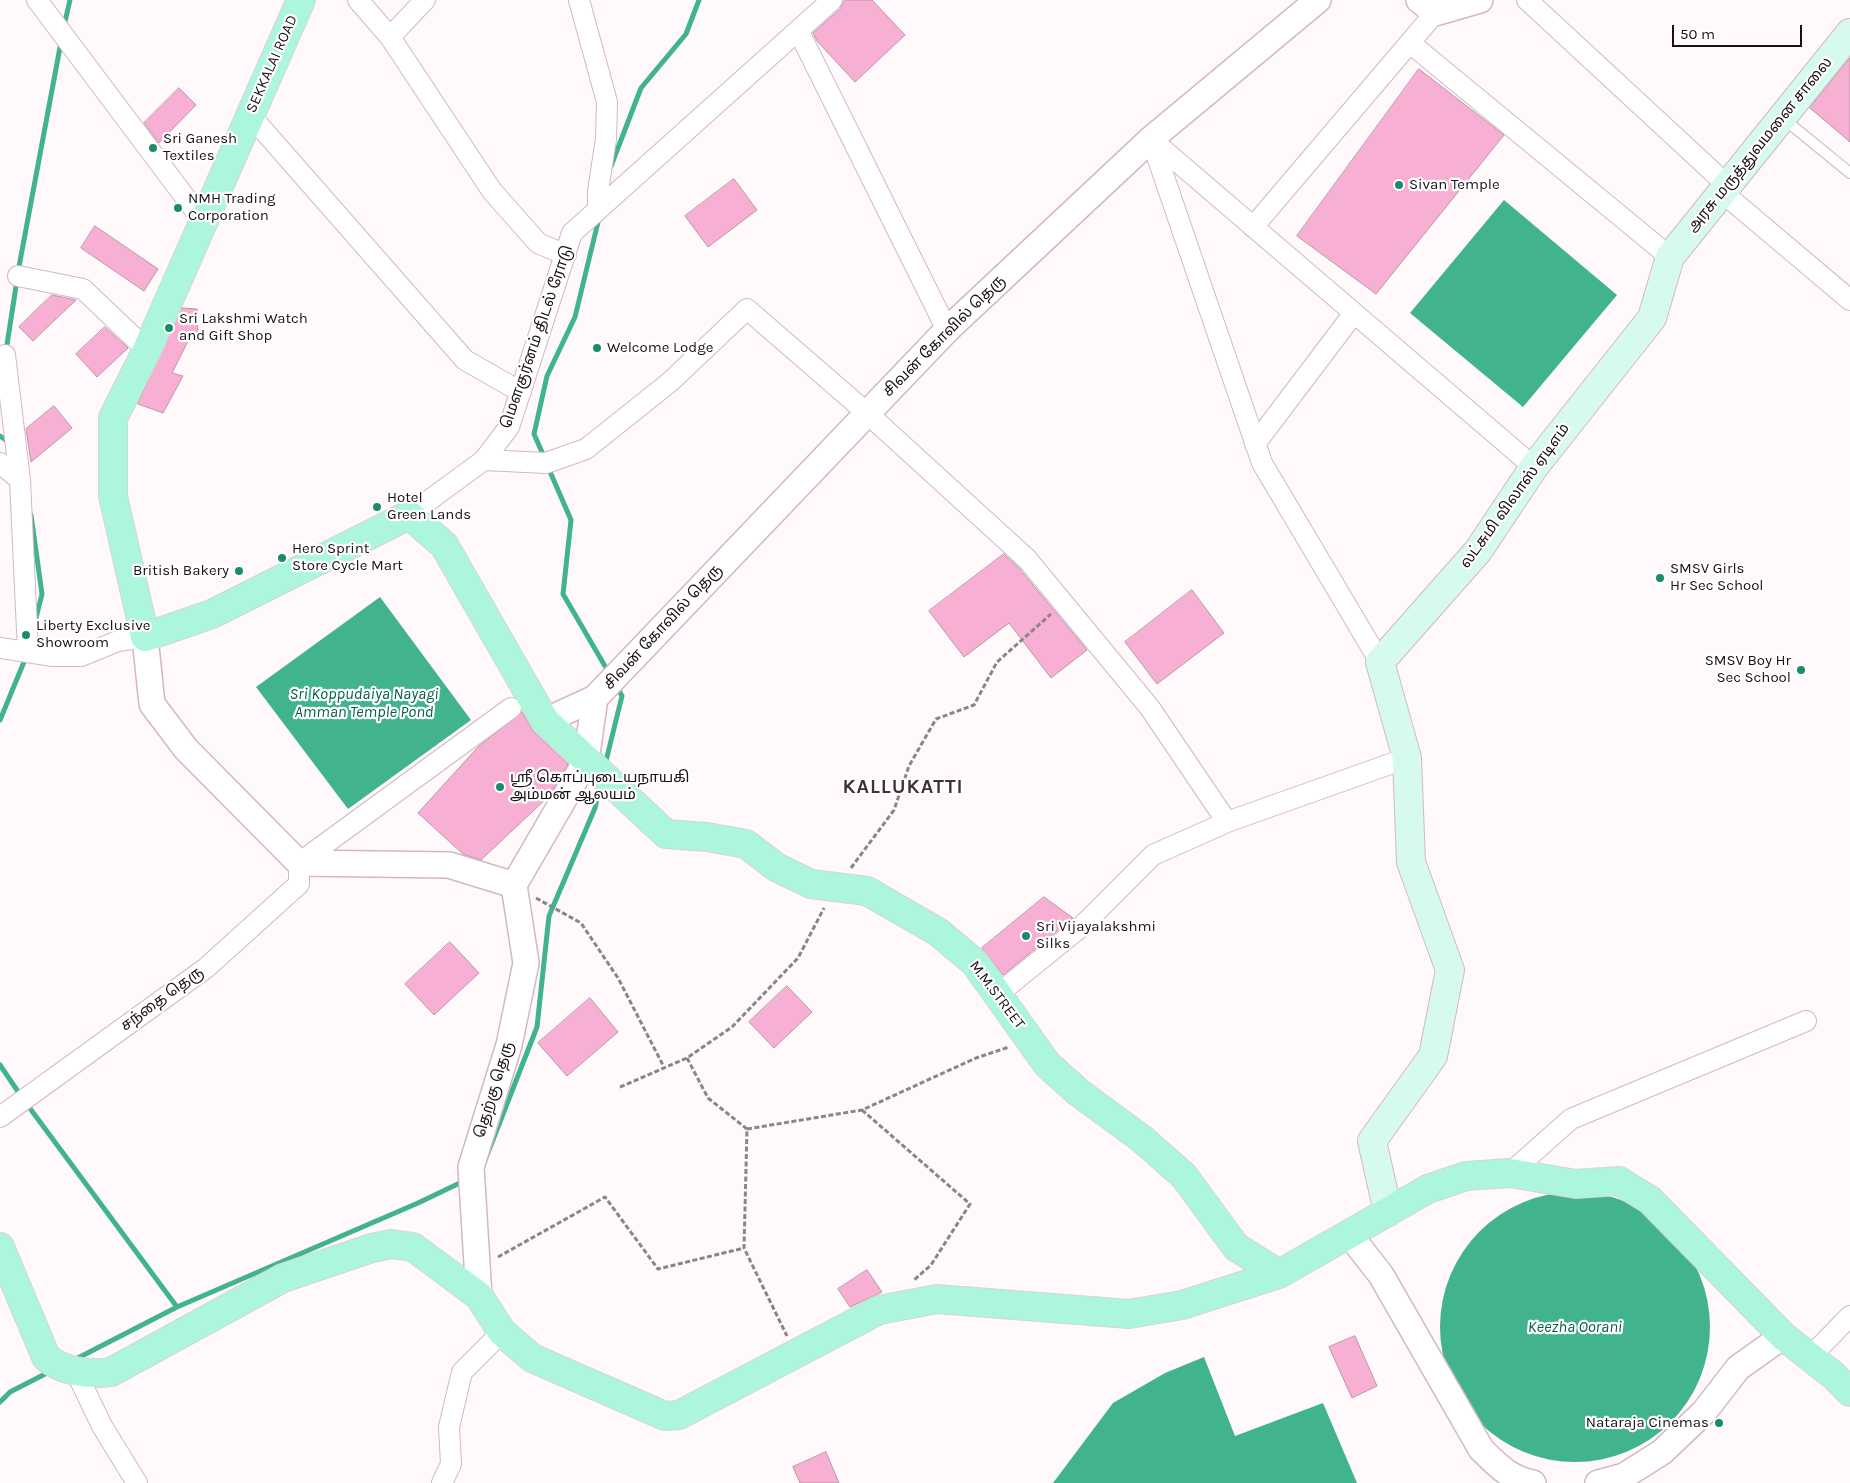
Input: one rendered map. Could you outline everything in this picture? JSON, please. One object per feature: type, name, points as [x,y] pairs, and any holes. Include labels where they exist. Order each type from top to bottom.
[{"type":"main road","name":"SEKKALAI ROAD","points":[[145,637],[113,496],[113,418],[146,350],[301,0]]},
{"type":"main road","name":"அரசு மருத்துவமனை சாலை","points":[[1670,257],[1781,116],[1850,33]]},
{"type":"main road","name":"லட்சுமி விலாஸ் ஏடிஎம்","points":[[1380,662],[1478,551],[1534,467],[1652,318],[1670,257]]},
{"type":"main road","name":"மௌகுர்னம் திடல் ரோடு","points":[[145,637],[212,614],[409,515]]},
{"type":"main road","name":"M.M.STREET","points":[[409,515],[444,545],[545,721],[666,834],[707,837],[746,844],[776,866],[811,884],[867,892],[938,932],[975,963],[1047,1064],[1066,1081],[1142,1139],[1184,1176],[1236,1247],[1279,1274]]},
{"type":"main road","points":[[1380,662],[1407,758],[1411,862],[1450,970],[1433,1056],[1372,1141],[1388,1212]]},
{"type":"main road","points":[[0,1247],[46,1357],[51,1362],[93,1374],[111,1372],[283,1278],[372,1248],[391,1244],[413,1246],[479,1296],[502,1332],[532,1358],[664,1416],[679,1415],[879,1310],[937,1299],[1129,1314],[1182,1305],[1279,1274],[1428,1189],[1466,1176],[1510,1173],[1576,1184],[1619,1181],[1650,1200],[1783,1336],[1833,1374],[1850,1392]]},
{"type":"street","points":[[36,0],[203,221]]},
{"type":"street","points":[[358,0],[390,38],[492,191],[538,243],[566,255]]},
{"type":"street","points":[[390,38],[425,0]]},
{"type":"street","points":[[579,0],[607,102],[606,139],[598,191],[598,210]]},
{"type":"street","name":"மௌகுர்னம் திடல் ரோடு","points":[[409,515],[484,460],[509,426],[572,233],[799,32],[832,0]]},
{"type":"street","name":"சிவன் கோவில் தெரு","points":[[596,698],[947,330],[1150,139],[1318,0]]},
{"type":"street","points":[[1253,227],[1410,43],[1427,7],[1480,0]]},
{"type":"street","points":[[1527,0],[1724,188],[1850,300]]},
{"type":"street","points":[[799,32],[947,330]]},
{"type":"street","points":[[1410,43],[1670,257]]},
{"type":"street","points":[[250,115],[466,360],[520,392]]},
{"type":"street","points":[[1150,139],[1534,467]]},
{"type":"street","points":[[1150,139],[1262,463],[1380,662]]},
{"type":"street","points":[[18,276],[83,289],[146,350]]},
{"type":"street","points":[[484,460],[546,463],[586,449],[670,382],[747,309],[867,413],[1027,560],[1150,708],[1227,822]]},
{"type":"street","points":[[1255,444],[1354,313]]},
{"type":"street","points":[[5,355],[20,480],[28,652]]},
{"type":"street","points":[[0,463],[20,480]]},
{"type":"street","points":[[0,648],[81,656],[118,641],[145,637],[152,704],[186,749],[299,863],[449,865],[514,885],[586,761],[596,698]]},
{"type":"street","points":[[545,721],[596,698]]},
{"type":"street","points":[[299,863],[511,708]]},
{"type":"street","points":[[998,994],[1082,926],[1153,855],[1227,822],[1407,758]]},
{"type":"street","name":"சந்தை தெரு","points":[[0,1117],[206,968],[299,884],[299,863]]},
{"type":"street","name":"தெற்கு தெரு","points":[[479,1296],[471,1167],[509,1045],[526,963],[514,885]]},
{"type":"street","points":[[1510,1173],[1571,1119],[1806,1021]]},
{"type":"street","points":[[1349,1234],[1381,1275],[1481,1449],[1500,1477],[1533,1483]]},
{"type":"street","points":[[1810,1356],[1850,1316]]},
{"type":"street","points":[[442,1483],[451,1464],[449,1427],[462,1372],[502,1332]]},
{"type":"street","points":[[1598,1483],[1624,1476],[1662,1452],[1704,1412],[1738,1368],[1783,1336]]},
{"type":"street","points":[[75,1370],[102,1426],[138,1483]]},
{"type":"lane","points":[[1781,116],[1850,173]]},
{"type":"path","points":[[620,1087],[686,1058],[732,1028],[798,958],[822,910],[894,810],[908,766],[936,719],[974,705],[997,662],[1062,603]]},
{"type":"path","points":[[514,885],[581,923],[618,978],[664,1068]]},
{"type":"path","points":[[686,1058],[708,1098],[747,1129],[862,1110],[976,1058],[1031,1040]]},
{"type":"path","points":[[862,1110],[970,1204],[931,1265],[909,1284]]},
{"type":"path","points":[[747,1129],[744,1248],[796,1354]]},
{"type":"path","points":[[478,1269],[605,1197],[658,1269],[744,1248]]},
{"type":"water","points":[[1504,200],[1617,295],[1523,407],[1410,313]]},
{"type":"water","name":"Sri Koppudaiya Nayagi Amman Temple Pond","points":[[380,597],[471,720],[348,809],[256,687]]},
{"type":"water","name":"Keezha Oorani","points":[[1575,1192],[1601,1195],[1627,1203],[1650,1215],[1670,1232],[1687,1252],[1699,1275],[1707,1301],[1710,1327],[1707,1353],[1699,1379],[1687,1402],[1670,1422],[1650,1439],[1627,1451],[1601,1459],[1575,1462],[1549,1459],[1523,1451],[1500,1439],[1480,1422],[1463,1402],[1451,1379],[1443,1353],[1440,1327],[1443,1301],[1451,1275],[1463,1252],[1480,1232],[1500,1215],[1523,1203],[1549,1195]]},
{"type":"water","points":[[1204,1357],[1235,1436],[1323,1403],[1357,1483],[1053,1483],[1113,1403],[1165,1373]]},
{"type":"building","points":[[845,0],[872,0],[905,35],[855,82],[817,41],[813,33],[840,9]]},
{"type":"building","points":[[1850,58],[1850,142],[1810,108]]},
{"type":"building","name":"Sivan Temple","points":[[1419,69],[1504,135],[1376,294],[1297,236]]},
{"type":"building","points":[[179,88],[196,105],[159,143],[144,123]]},
{"type":"building","points":[[734,179],[757,210],[708,247],[685,216]]},
{"type":"building","points":[[95,226],[158,269],[144,291],[81,248]]},
{"type":"building","points":[[52,295],[76,300],[33,341],[19,327]]},
{"type":"building","points":[[182,308],[197,309],[198,338],[189,339],[172,373],[183,376],[163,413],[138,404]]},
{"type":"building","points":[[105,327],[128,348],[97,377],[76,354]]},
{"type":"building","points":[[54,406],[72,428],[31,462],[26,429]]},
{"type":"building","points":[[1004,554],[1018,567],[1087,650],[1051,678],[1009,623],[964,657],[929,611]]},
{"type":"building","points":[[1192,590],[1224,633],[1157,684],[1125,642]]},
{"type":"building","name":"ஸ்ரீ கொப்புடையநாயகி அம்மன் ஆலயம்","points":[[522,712],[534,732],[568,764],[549,796],[481,860],[463,854],[418,813],[478,747]]},
{"type":"building","name":"Sri Vijayalakshmi Silks","points":[[1044,897],[1073,918],[1003,975],[982,948]]},
{"type":"building","points":[[450,942],[479,973],[434,1015],[405,984]]},
{"type":"building","points":[[787,986],[812,1012],[774,1048],[749,1022]]},
{"type":"building","points":[[590,998],[618,1032],[567,1076],[538,1043]]},
{"type":"building","points":[[867,1270],[882,1292],[850,1307],[838,1289]]},
{"type":"building","points":[[1355,1336],[1377,1386],[1352,1398],[1329,1347]]},
{"type":"building","points":[[826,1452],[839,1483],[800,1483],[793,1467]]},
{"type":"waterway","points":[[64,26],[70,0]]},
{"type":"waterway","points":[[611,166],[641,88],[686,34],[699,0]]},
{"type":"waterway","points":[[18,272],[61,42]]},
{"type":"waterway","points":[[545,459],[534,434],[547,376],[575,317],[599,218]]},
{"type":"waterway","points":[[6,351],[17,280]]},
{"type":"waterway","points":[[0,436],[10,443]]},
{"type":"waterway","points":[[548,467],[571,520],[563,594],[609,673]]},
{"type":"waterway","points":[[31,515],[42,594],[35,622]]},
{"type":"waterway","points":[[0,720],[26,657]]},
{"type":"waterway","points":[[605,765],[622,696],[616,685]]},
{"type":"waterway","points":[[480,1173],[537,1027],[549,916],[595,808],[600,786]]},
{"type":"waterway","points":[[0,1065],[21,1096]]},
{"type":"waterway","points":[[26,1103],[177,1307]]},
{"type":"waterway","points":[[72,1361],[177,1307],[418,1203],[464,1181]]},
{"type":"waterway","points":[[0,1402],[10,1392],[51,1371]]},
{"type":"place","name":"Sri Ganesh Textiles","points":[[153,148]]},
{"type":"place","name":"Sivan Temple","points":[[1399,185]]},
{"type":"place","name":"NMH Trading Corporation","points":[[178,208]]},
{"type":"place","name":"Sri Lakshmi Watch and Gift Shop","points":[[169,328]]},
{"type":"place","name":"Welcome Lodge","points":[[597,348]]},
{"type":"place","name":"Hotel Green Lands","points":[[377,507]]},
{"type":"place","name":"Hero Sprint Store Cycle Mart","points":[[282,558]]},
{"type":"place","name":"British Bakery","points":[[239,571]]},
{"type":"place","name":"SMSV Girls Hr Sec School","points":[[1660,578]]},
{"type":"place","name":"Liberty Exclusive Showroom","points":[[26,635]]},
{"type":"place","name":"SMSV Boy Hr Sec School","points":[[1801,670]]},
{"type":"place","name":"ஸ்ரீ கொப்புடையநாயகி அம்மன் ஆலயம்","points":[[500,787]]},
{"type":"place","name":"Sri Vijayalakshmi Silks","points":[[1026,936]]},
{"type":"place","name":"Nataraja Cinemas","points":[[1719,1423]]},
{"type":"district","name":"KALLUKATTI","points":[[903,787]]}]
